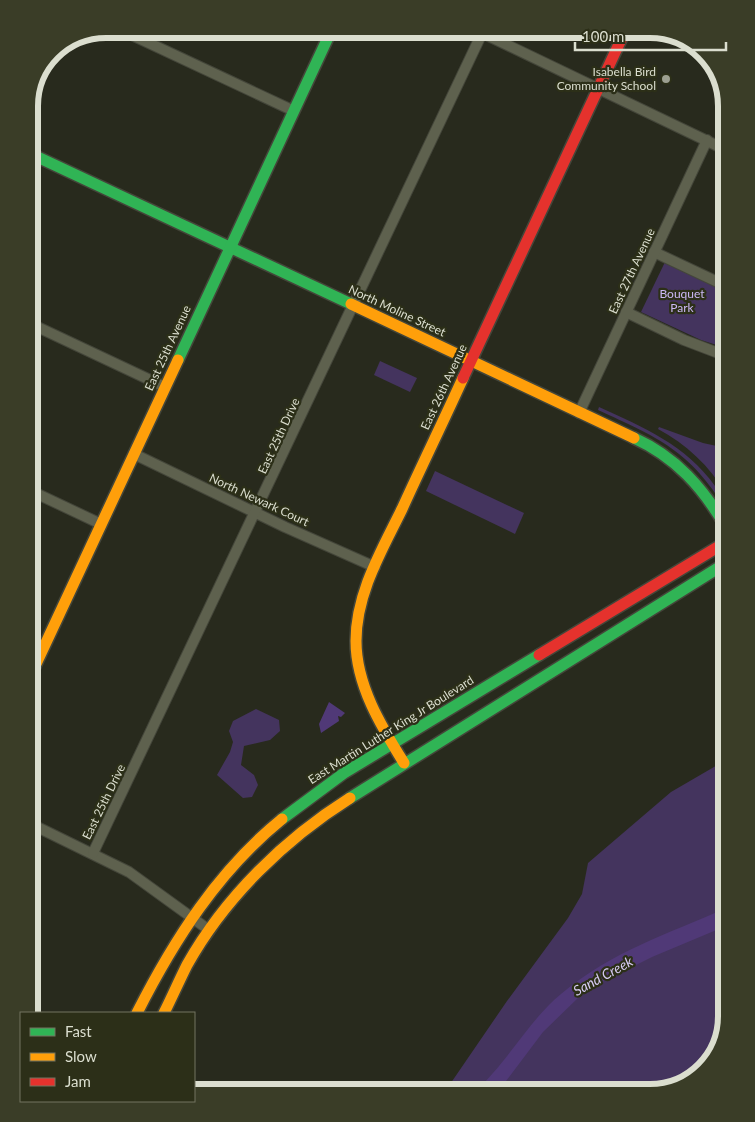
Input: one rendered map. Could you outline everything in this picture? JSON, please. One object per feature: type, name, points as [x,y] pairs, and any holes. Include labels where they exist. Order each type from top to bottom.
[{"type":"street","points":[[138,38],[294,111]]},
{"type":"street","name":"East 25th Avenue","points":[[38,649],[101,524],[328,38]]},
{"type":"street","name":"East 25th Drive","points":[[94,853],[354,306],[476,38]]},
{"type":"street","points":[[496,38],[718,146]]},
{"type":"street","name":"East 26th Avenue","points":[[404,763],[391,744],[367,694],[357,650],[359,610],[375,567],[622,38]]},
{"type":"street","name":"East 27th Avenue","points":[[579,413],[707,140]]},
{"type":"street","name":"North Moline Street","points":[[38,157],[654,447],[677,463],[701,487],[718,514]]},
{"type":"street","points":[[654,252],[718,282]]},
{"type":"street","points":[[626,312],[684,340],[718,353]]},
{"type":"street","points":[[38,326],[165,387]]},
{"type":"street","name":"North Newark Court","points":[[134,454],[256,513],[375,567]]},
{"type":"street","points":[[38,494],[101,524]]},
{"type":"street","name":"East Martin Luther King Jr Boulevard","points":[[138,1012],[166,956],[191,916],[222,877],[278,822],[315,794],[391,744],[718,547]]},
{"type":"street","points":[[164,1012],[188,964],[209,930],[240,891],[293,838],[328,812],[404,763],[718,568]]},
{"type":"street","points":[[38,827],[94,853],[142,879],[209,930]]},
{"type":"green space","name":"Bouquet Park","points":[[665,262],[718,287],[718,345],[701,340],[641,312]]},
{"type":"green space","points":[[380,361],[417,378],[410,392],[374,375]]},
{"type":"green space","points":[[599,407],[632,422],[677,448],[691,459],[718,490],[718,498],[700,473],[671,448],[638,429],[598,410]]},
{"type":"green space","points":[[659,427],[703,443],[718,446],[718,481],[705,465],[688,449],[658,429]]},
{"type":"green space","points":[[435,471],[524,513],[515,534],[426,491]]},
{"type":"green space","points":[[256,709],[279,720],[280,731],[270,740],[244,746],[241,765],[254,775],[258,785],[252,797],[243,798],[217,775],[230,752],[233,742],[229,731],[233,721]]},
{"type":"green space","points":[[718,765],[718,1016],[712,1043],[698,1065],[676,1079],[658,1084],[450,1084],[507,1001],[568,918],[582,894],[588,863],[671,792]]},
{"type":"water","points":[[329,702],[345,713],[341,717],[338,716],[339,721],[321,733],[319,724]]},
{"type":"water","name":"Sand Creek","points":[[718,911],[718,929],[652,957],[600,983],[579,997],[543,1032],[504,1084],[483,1084],[538,1017],[561,994],[601,966],[641,945]]},
{"type":"traffic: fast","points":[[178,360],[328,38]]},
{"type":"traffic: fast","points":[[38,157],[351,304]]},
{"type":"traffic: fast","points":[[634,438],[663,454],[676,464],[708,499],[718,515]]},
{"type":"traffic: fast","points":[[350,798],[718,568]]},
{"type":"traffic: fast","points":[[282,819],[344,773],[539,655]]},
{"type":"traffic: slow","points":[[351,304],[634,438]]},
{"type":"traffic: slow","points":[[38,660],[178,360]]},
{"type":"traffic: slow","points":[[404,763],[371,705],[365,689],[357,657],[357,623],[360,606],[372,572],[463,378]]},
{"type":"traffic: slow","points":[[164,1012],[187,965],[202,940],[238,893],[258,871],[302,832],[350,798]]},
{"type":"traffic: slow","points":[[138,1012],[166,959],[199,908],[238,861],[282,819]]},
{"type":"traffic: jam","points":[[463,378],[622,38]]},
{"type":"traffic: jam","points":[[539,655],[718,547]]},
{"type":"place","name":"Isabella Bird Community School","points":[[666,79]]}]
